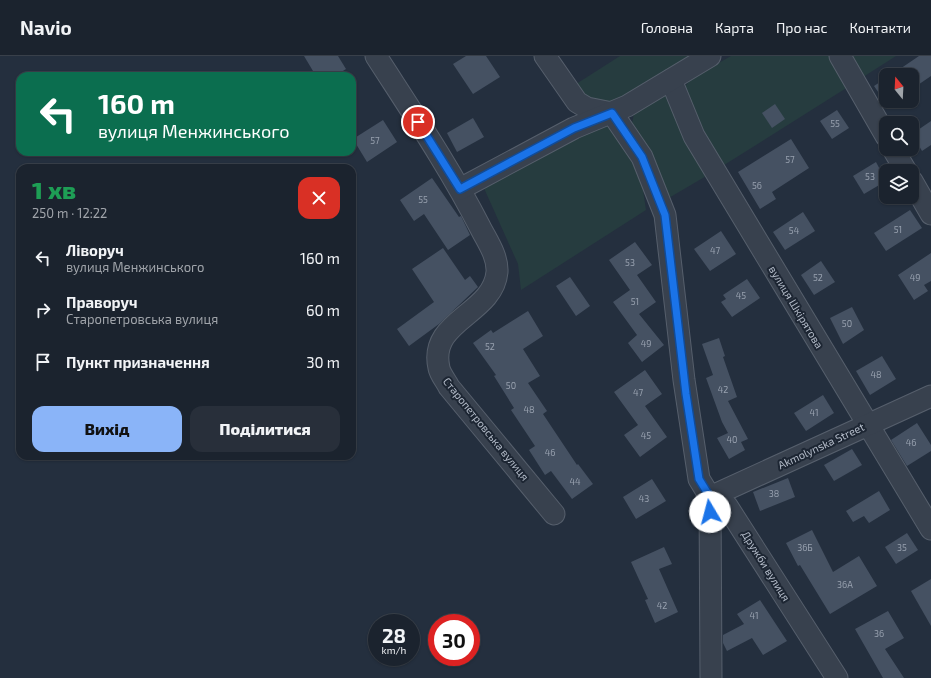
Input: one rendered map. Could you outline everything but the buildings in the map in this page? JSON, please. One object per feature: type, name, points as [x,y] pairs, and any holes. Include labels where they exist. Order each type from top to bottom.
[{"type":"street","name":"Старопетровська вулиця","points":[[376,56],[460,189],[495,256],[497,272],[493,287],[483,300],[446,332],[438,349],[439,369],[449,387],[554,514]]},
{"type":"street","points":[[545,56],[577,102],[587,108],[612,113]]},
{"type":"street","points":[[460,189],[574,128],[612,113],[671,80],[708,56]]},
{"type":"street","points":[[840,56],[879,124]]},
{"type":"street","name":"вулиця Шкірятова","points":[[671,80],[694,136],[931,529]]},
{"type":"street","name":"Дружби вулиця","points":[[612,113],[642,157],[665,215],[684,380],[699,479],[710,497],[727,506],[837,678]]},
{"type":"street","points":[[919,193],[931,214]]},
{"type":"street","name":"Akmolynska Street","points":[[710,497],[931,396]]},
{"type":"street","points":[[710,497],[711,678]]},
{"type":"green space","points":[[620,56],[689,57],[608,106],[592,104],[573,86]]},
{"type":"green space","points":[[731,56],[831,56],[848,87],[721,167],[684,104],[683,89],[691,79]]},
{"type":"green space","points":[[847,56],[896,56],[860,79]]},
{"type":"green space","points":[[664,94],[669,95],[708,175],[667,199],[632,124],[634,113]]},
{"type":"green space","points":[[606,126],[619,135],[640,170],[646,210],[521,290],[518,264],[483,186],[579,135]]},
{"type":"route","points":[[418,122],[460,189],[574,128],[612,113],[642,157],[665,215],[686,394],[699,479],[710,497],[710,512]]}]
